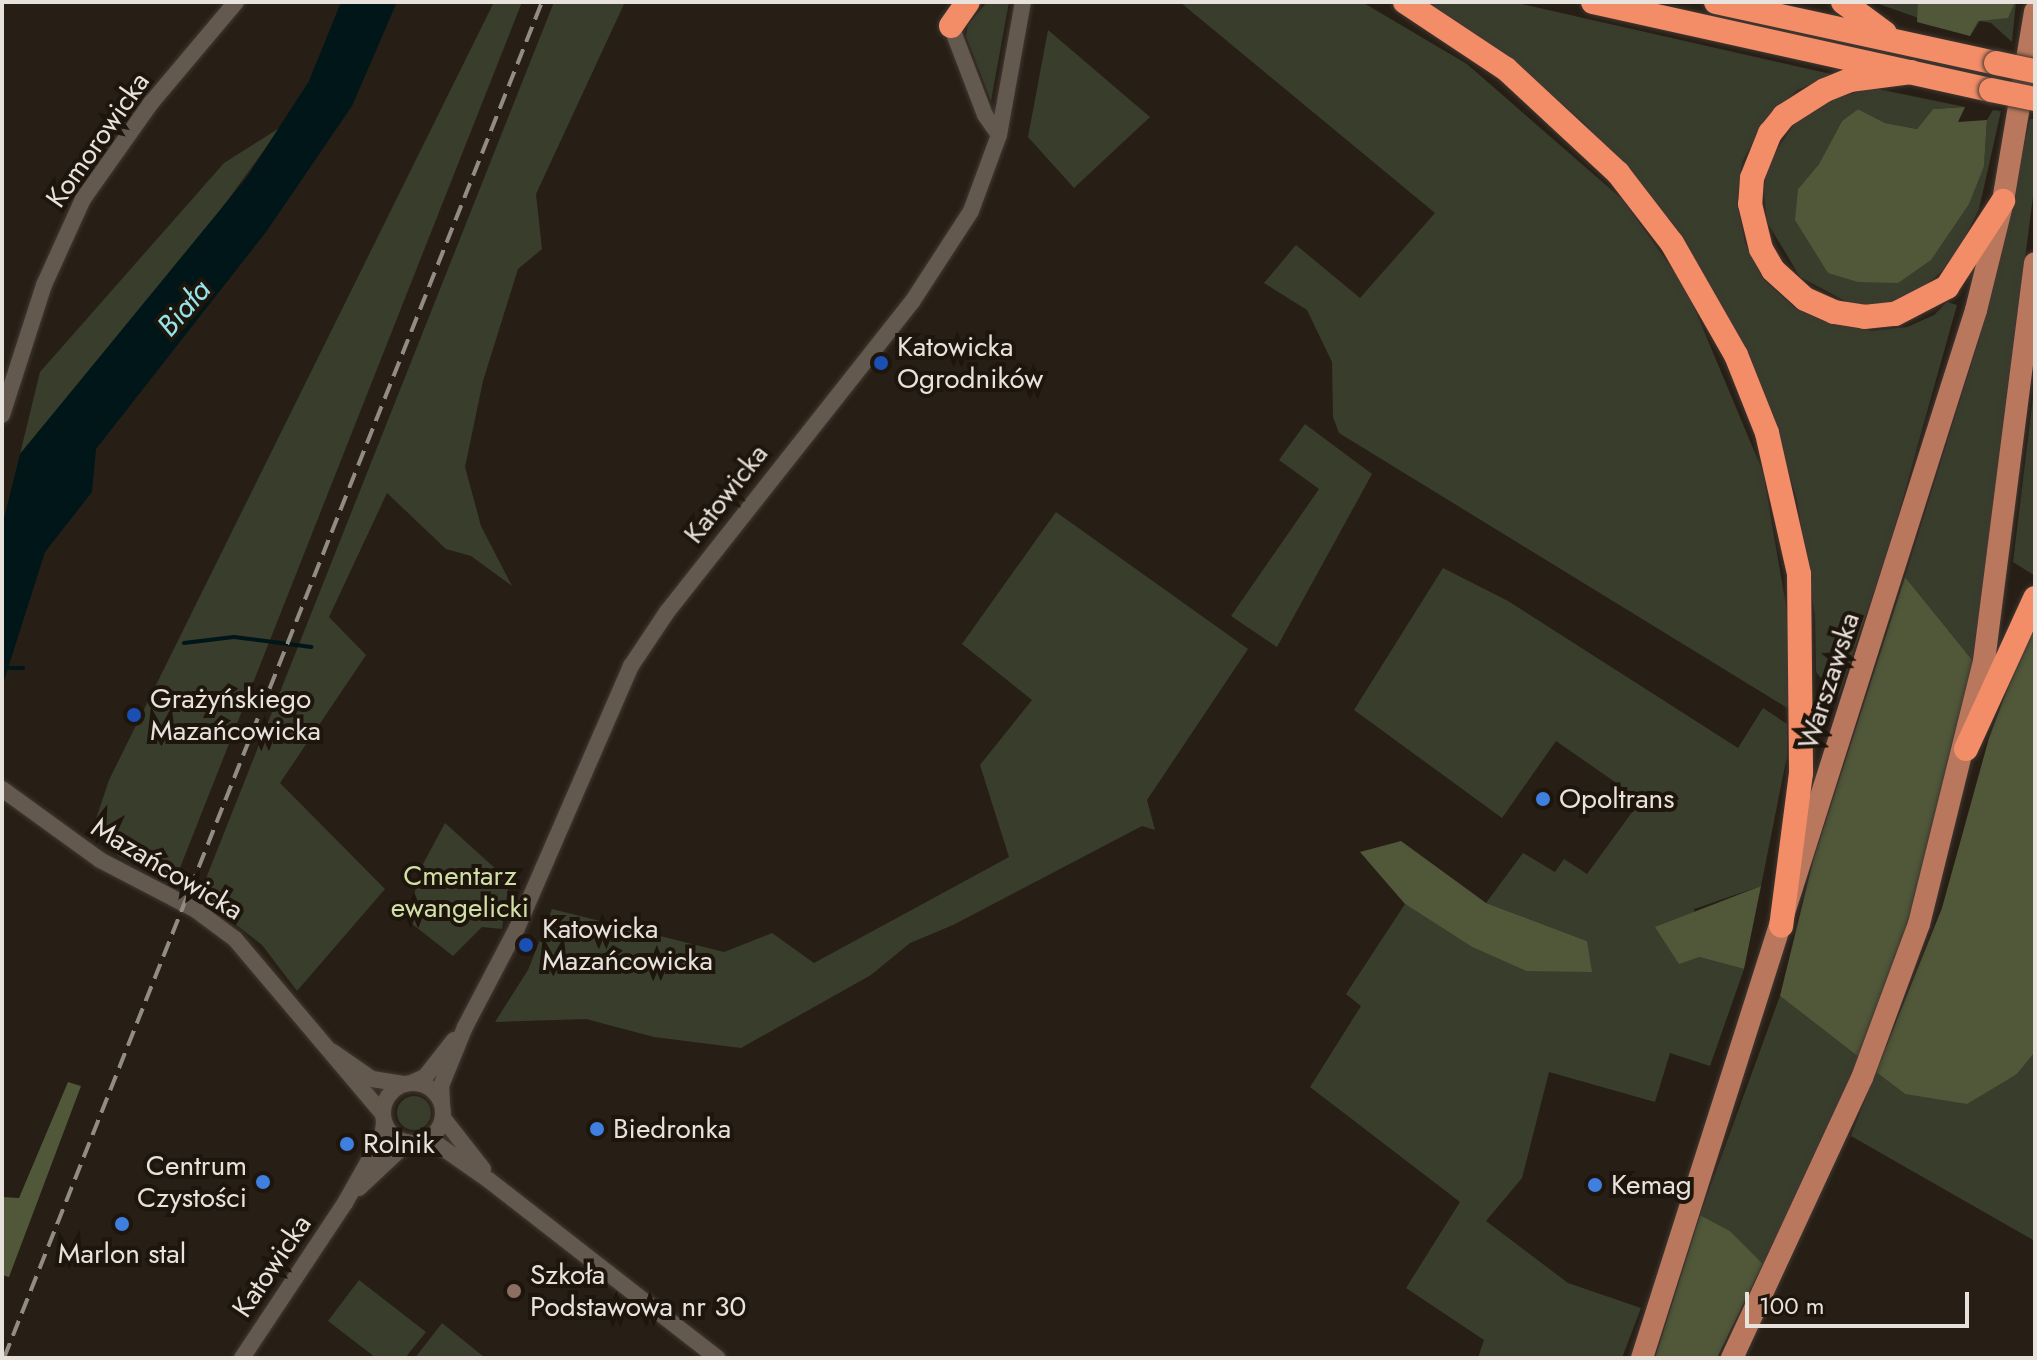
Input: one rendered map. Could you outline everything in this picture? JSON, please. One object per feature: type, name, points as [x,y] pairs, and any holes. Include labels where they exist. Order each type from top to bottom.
[{"type":"highway","points":[[951,26],[968,2]]},
{"type":"highway","points":[[1405,2],[1506,69],[1618,173],[1687,267],[1741,368],[1767,433],[1799,574],[1801,773],[1781,926]]},
{"type":"highway","points":[[1593,2],[2035,99]]},
{"type":"highway","points":[[1716,2],[2035,71]]},
{"type":"highway","points":[[1843,2],[1897,41]]},
{"type":"highway","points":[[1911,72],[1850,80],[1825,90],[1784,116],[1770,133],[1752,178],[1750,204],[1761,249],[1773,270],[1805,299],[1834,312],[1864,317],[1895,314],[1947,287],[2003,201]]},
{"type":"highway","points":[[1966,749],[2035,598]]},
{"type":"main road","name":"Warszawska","points":[[1642,1358],[1945,414],[2003,201],[2035,12]]},
{"type":"main road","points":[[1732,1358],[1881,1031],[1919,924],[1966,749],[2001,553],[2035,263]]},
{"type":"street","name":"Komorowicka","points":[[2,415],[44,285],[83,199],[151,103],[236,2]]},
{"type":"street","name":"Katowicka","points":[[442,1110],[441,1086],[465,1027],[517,928],[631,666],[667,612],[933,272],[971,211],[999,135],[1023,2]]},
{"type":"street","points":[[951,26],[985,115],[999,135]]},
{"type":"street","name":"Mazańcowicka","points":[[2,789],[100,860],[217,923],[264,968],[383,1118]]},
{"type":"street","name":"Katowicka","points":[[408,1083],[425,1077],[465,1027]]},
{"type":"street","name":"Mazańcowicka","points":[[322,1044],[372,1079],[408,1083]]},
{"type":"street","points":[[490,1181],[442,1110],[433,1090],[408,1083],[386,1098],[383,1118],[393,1136],[437,1144],[490,1181],[717,1358]]},
{"type":"street","points":[[415,1142],[442,1110]]},
{"type":"street","name":"Katowicka","points":[[242,1358],[345,1203],[382,1137],[383,1118]]},
{"type":"street","name":"Katowicka","points":[[345,1203],[415,1142]]},
{"type":"green space","points":[[494,2],[522,2],[174,883],[118,856],[100,837],[96,819],[109,780]]},
{"type":"green space","points":[[554,2],[625,2],[536,194],[542,249],[518,269],[483,381],[465,467],[481,526],[512,586],[471,556],[446,549],[387,493],[329,617],[366,655],[280,783],[385,889],[297,991],[262,945],[199,896]]},
{"type":"green space","points":[[987,2],[1009,2],[991,101],[966,36],[968,25]]},
{"type":"green space","points":[[1180,2],[1362,2],[1467,64],[1622,199],[1686,288],[1763,472],[1788,617],[1789,709],[1339,433],[1333,417],[1332,362],[1307,310],[1264,283],[1296,245],[1360,298],[1435,213]]},
{"type":"green space","points":[[1426,2],[1513,2],[1835,75],[1797,90],[1766,118],[1742,162],[1737,202],[1745,243],[1763,279],[1795,308],[1831,324],[1872,331],[1907,327],[1934,315],[1947,302],[1957,305],[1890,544],[1838,698],[1816,672],[1815,615],[1797,500],[1777,431],[1753,367],[1715,294],[1674,225],[1584,123],[1526,72]]},
{"type":"green space","points":[[1873,2],[2016,2],[2012,42],[1991,23],[1980,21],[1970,36]]},
{"type":"green space","points":[[1918,2],[2015,2],[2008,18],[1978,21],[1970,36],[1917,22]]},
{"type":"green space","points":[[1048,30],[1150,117],[1074,188],[1028,137]]},
{"type":"green space","points":[[1873,88],[1965,107],[1933,109],[1917,129],[1885,123],[1858,109],[1842,121],[1819,164],[1798,189],[1984,166],[1987,120],[1993,110],[2001,111],[1979,209],[1952,262],[1915,295],[1888,304],[1851,304],[1800,277],[1767,222],[1764,192],[1767,165],[1797,120],[1821,102]]},
{"type":"green space","points":[[1965,107],[1958,122],[1987,120],[1984,166],[1969,204],[1931,260],[1898,283],[1858,282],[1828,273],[1795,220],[1798,189],[1819,164],[1842,121],[1858,109],[1885,123],[1917,129],[1933,109]]},
{"type":"green space","points":[[2030,119],[2035,119],[2035,181],[1973,661],[1905,577],[1979,340]]},
{"type":"green space","points":[[281,127],[200,238],[20,454],[40,372],[224,163]]},
{"type":"green space","points":[[2035,380],[2035,576],[2013,562]]},
{"type":"green space","points":[[1305,424],[1372,474],[1277,647],[1231,616],[1319,489],[1279,460]]},
{"type":"green space","points":[[1056,512],[1248,649],[1147,800],[1155,830],[1142,826],[953,925],[910,943],[871,975],[741,1048],[654,1037],[586,1019],[495,1022],[528,970],[552,909],[724,952],[772,933],[814,963],[1009,857],[980,765],[1032,700],[962,644]]},
{"type":"green space","points":[[1443,568],[1508,601],[1738,748],[1763,708],[1787,724],[1787,756],[1761,886],[1694,909],[1699,957],[1744,969],[1710,1066],[1670,1053],[1655,1102],[1549,1072],[1522,1178],[1486,1221],[1568,1283],[1641,1308],[1622,1358],[1478,1358],[1484,1340],[1406,1288],[1460,1202],[1310,1087],[1361,1006],[1346,994],[1405,904],[1472,947],[1526,971],[1587,941],[1486,903],[1523,853],[1555,872],[1564,859],[1587,874],[1641,800],[1556,741],[1502,818],[1354,710]]},
{"type":"green space","points":[[1905,577],[1973,661],[1921,884],[1860,1058],[1780,996],[1814,857]]},
{"type":"green space","points":[[2035,616],[2035,1052],[2017,1074],[1967,1104],[1905,1094],[1876,1072],[1942,908],[1989,738]]},
{"type":"green space","name":"Cmentarz ewangelicki","points":[[445,823],[509,881],[502,929],[482,927],[453,956],[407,920],[422,866]]},
{"type":"green space","points":[[1401,841],[1486,903],[1587,941],[1592,972],[1526,971],[1472,947],[1405,904],[1360,852]]},
{"type":"green space","points":[[1761,886],[1744,969],[1699,957],[1679,964],[1655,927]]},
{"type":"green space","points":[[1780,996],[1860,1058],[1763,1264],[1730,1231],[1700,1215]]},
{"type":"green space","points":[[2035,1052],[2035,1241],[1851,1136],[1876,1072],[1905,1094],[2017,1074]]},
{"type":"green space","points":[[68,1082],[81,1086],[9,1277],[2,1275],[2,1197],[19,1198]]},
{"type":"green space","points":[[414,1096],[426,1101],[431,1113],[426,1125],[414,1130],[402,1125],[397,1113],[402,1101]]},
{"type":"green space","points":[[1700,1215],[1730,1231],[1763,1264],[1717,1358],[1655,1358]]},
{"type":"green space","points":[[359,1280],[426,1332],[405,1358],[376,1358],[328,1321]]},
{"type":"green space","points":[[442,1323],[484,1357],[415,1358]]},
{"type":"water","name":"Biała","points":[[341,2],[397,2],[352,106],[266,232],[96,449],[92,492],[45,552],[2,687],[2,526],[20,454],[247,177],[309,81]]},
{"type":"waterway","points":[[184,643],[234,637],[311,647]]},
{"type":"waterway","points":[[2,668],[23,668]]},
{"type":"railway","points":[[4,1358],[542,2]]},
{"type":"place","name":"Katowicka Ogrodników","points":[[881,363]]},
{"type":"place","name":"Grażyńskiego Mazańcowicka","points":[[134,715]]},
{"type":"place","name":"Opoltrans","points":[[1543,799]]},
{"type":"place","name":"Katowicka Mazańcowicka","points":[[526,945]]},
{"type":"place","name":"Biedronka","points":[[597,1129]]},
{"type":"place","name":"Rolnik","points":[[347,1144]]},
{"type":"place","name":"Centrum Czystości","points":[[263,1182]]},
{"type":"place","name":"Kemag","points":[[1595,1185]]},
{"type":"place","name":"Marlon stal","points":[[122,1224]]},
{"type":"place","name":"Szkoła Podstawowa nr 30","points":[[514,1291]]}]
